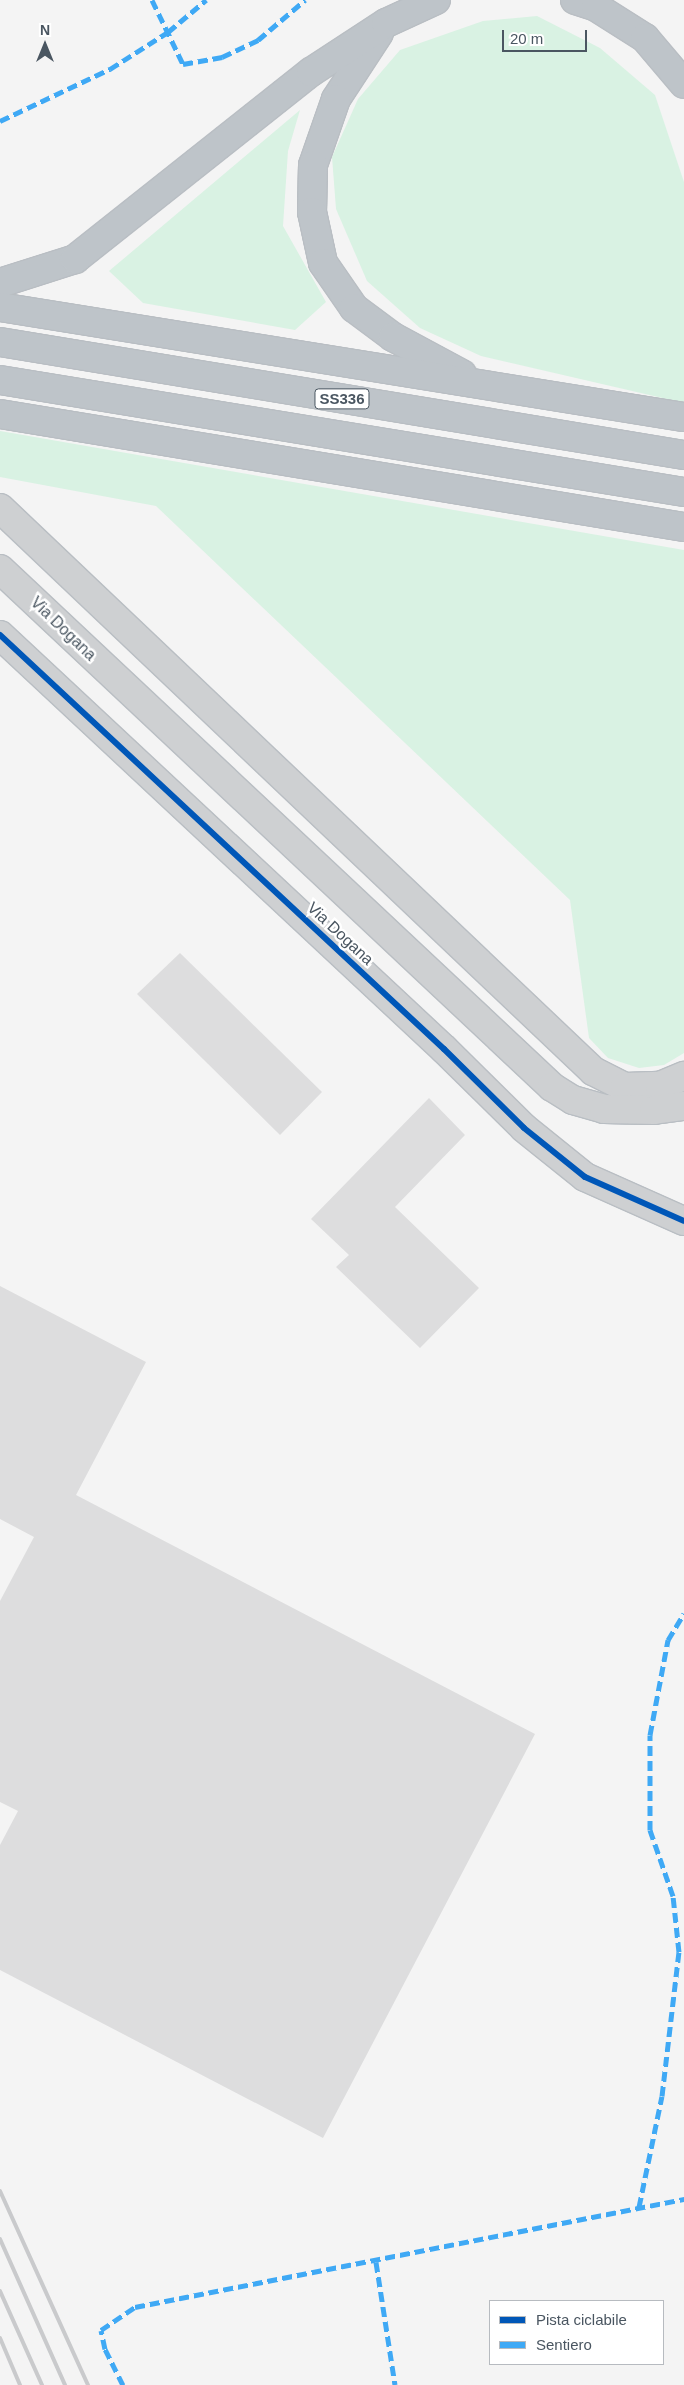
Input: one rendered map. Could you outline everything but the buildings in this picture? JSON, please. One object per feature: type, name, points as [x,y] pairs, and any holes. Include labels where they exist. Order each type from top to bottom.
[{"type":"highway","points":[[0,283],[75,259],[312,72],[386,24],[436,0]]},
{"type":"highway","points":[[575,0],[596,7],[645,38],[684,84]]},
{"type":"highway","points":[[386,24],[336,99],[314,165],[312,212],[323,263],[354,308],[393,337],[481,384]]},
{"type":"highway","points":[[0,308],[684,417]]},
{"type":"highway","name":"SS336","points":[[0,342],[684,455]]},
{"type":"highway","name":"SS336","points":[[0,380],[684,492]]},
{"type":"highway","points":[[0,414],[684,527]]},
{"type":"street","points":[[0,508],[593,1071],[625,1087],[684,1099]]},
{"type":"street","name":"Via Dogana","points":[[0,569],[552,1087],[573,1100],[604,1109],[654,1110],[684,1106]]},
{"type":"street","name":"Via Dogana","points":[[0,635],[444,1049],[524,1128],[585,1177],[684,1221]]},
{"type":"street","points":[[625,1087],[660,1086],[684,1076]]},
{"type":"green space","points":[[537,16],[600,48],[655,95],[684,182],[684,403],[481,356],[420,328],[367,281],[336,209],[332,157],[358,99],[400,50],[483,21]]},
{"type":"green space","points":[[300,110],[288,151],[283,226],[326,302],[295,330],[143,303],[109,271]]},
{"type":"green space","points":[[0,431],[684,550],[684,1053],[664,1065],[639,1068],[608,1058],[589,1038],[570,900],[156,506],[0,477]]},
{"type":"railway","points":[[0,2191],[88,2385]]},
{"type":"railway","points":[[0,2239],[65,2385]]},
{"type":"railway","points":[[0,2291],[42,2385]]},
{"type":"railway","points":[[0,2338],[20,2385]]},
{"type":"marked path","points":[[152,0],[183,64],[222,57],[258,40],[305,0]]},
{"type":"marked path","points":[[0,121],[110,69],[168,32],[206,0]]},
{"type":"marked path","points":[[639,2207],[662,2096],[679,1952],[673,1896],[650,1830],[650,1735],[668,1640],[684,1613]]},
{"type":"marked path","points":[[123,2385],[105,2349],[101,2330],[135,2307],[684,2199]]},
{"type":"marked path","points":[[376,2262],[395,2385]]},
{"type":"cycle path","points":[[0,635],[444,1049],[524,1128],[585,1177],[684,1221]]}]
